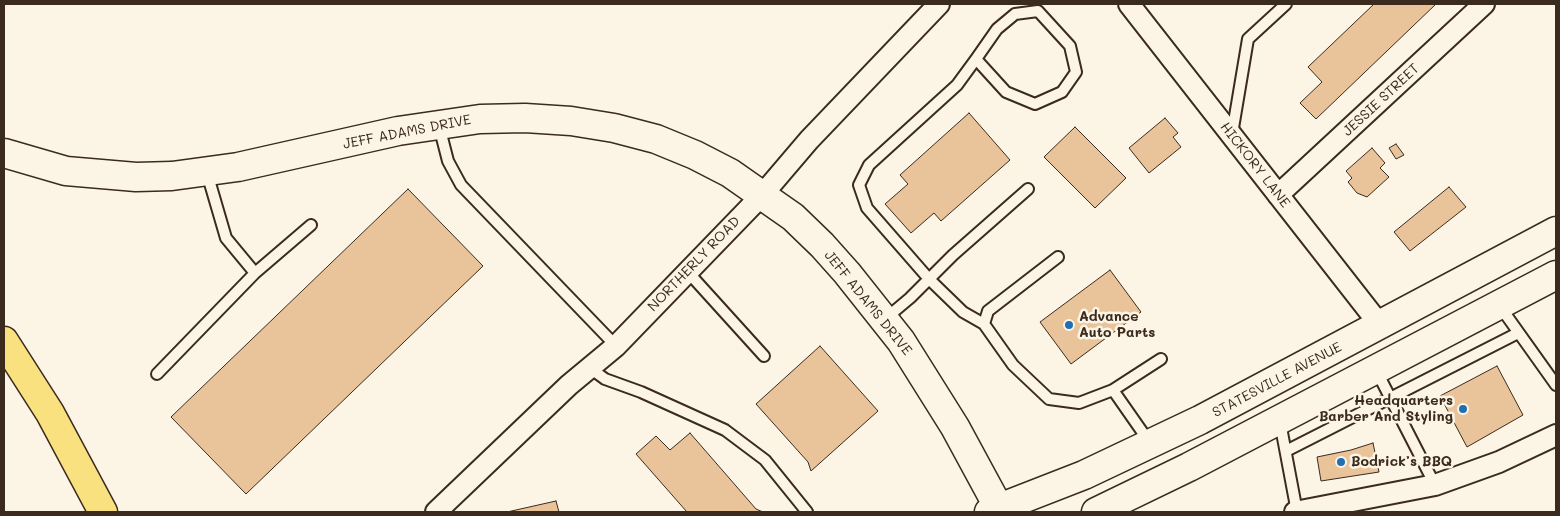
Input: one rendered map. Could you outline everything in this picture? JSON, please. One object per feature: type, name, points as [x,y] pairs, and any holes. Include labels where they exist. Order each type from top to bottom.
[{"type":"highway","points":[[4,341],[50,413],[103,512]]},
{"type":"street","name":"NORTHERLY ROAD","points":[[436,512],[569,385],[616,346],[762,194],[808,140],[939,4]]},
{"type":"street","name":"HICKORY LANE","points":[[1129,4],[1380,326]]},
{"type":"street","name":"JESSIE STREET","points":[[1278,196],[1484,4]]},
{"type":"street","name":"JEFF ADAMS DRIVE","points":[[4,153],[66,172],[100,175],[172,176],[207,172],[439,123],[480,119],[525,118],[571,121],[614,128],[656,139],[695,155],[730,173],[793,217],[822,246],[885,320],[931,386],[996,511]]},
{"type":"street","name":"STATESVILLE AVENUE","points":[[996,511],[1084,475],[1295,372],[1556,231]]},
{"type":"street","points":[[1096,512],[1280,419],[1556,275]]},
{"type":"street","points":[[1296,512],[1435,484],[1499,462],[1556,435]]},
{"type":"lane","points":[[1232,135],[1248,39],[1286,4]]},
{"type":"lane","points":[[976,59],[1006,92],[1035,104],[1062,92],[1076,72],[1070,46],[1038,11],[1015,14],[997,30],[957,85],[870,166],[859,185],[867,208],[929,279],[963,312],[984,324],[1013,365],[1049,399],[1079,403],[1114,390],[1160,359]]},
{"type":"lane","points":[[439,123],[448,160],[461,185],[616,346]]},
{"type":"lane","points":[[207,172],[226,238],[256,273]]},
{"type":"lane","points":[[885,320],[1028,189]]},
{"type":"lane","points":[[157,374],[256,273],[311,225]]},
{"type":"lane","points":[[984,324],[988,311],[1058,257]]},
{"type":"lane","points":[[687,271],[764,356]]},
{"type":"lane","points":[[1499,305],[1556,386]]},
{"type":"lane","points":[[1286,451],[1518,333]]},
{"type":"lane","points":[[590,368],[605,379],[641,392],[725,430],[765,460],[807,512]]},
{"type":"lane","points":[[1376,369],[1435,484]]},
{"type":"lane","points":[[1114,390],[1150,444]]},
{"type":"lane","points":[[1280,419],[1296,512]]},
{"type":"building","points":[[1374,4],[1436,4],[1316,119],[1300,103],[1322,82],[1308,67]]},
{"type":"building","points":[[969,113],[1010,160],[941,221],[934,213],[911,233],[885,204],[908,184],[900,175]]},
{"type":"building","points":[[1165,118],[1178,133],[1173,137],[1181,147],[1149,173],[1129,148]]},
{"type":"building","points":[[1075,127],[1126,178],[1095,208],[1044,157]]},
{"type":"building","points":[[1396,144],[1404,155],[1396,159],[1389,148]]},
{"type":"building","points":[[1372,148],[1385,163],[1380,168],[1389,177],[1367,197],[1357,193],[1348,182],[1352,178],[1346,171]]},
{"type":"building","points":[[1449,187],[1466,207],[1410,251],[1394,232]]},
{"type":"building","points":[[408,189],[483,266],[246,494],[171,417]]},
{"type":"building","points":[[1110,270],[1141,312],[1071,364],[1040,322]]},
{"type":"building","points":[[820,346],[878,411],[811,471],[808,462],[756,404]]},
{"type":"building","points":[[1497,366],[1523,415],[1467,447],[1440,396]]},
{"type":"building","points":[[690,433],[756,509],[763,512],[687,512],[636,454],[656,436],[670,450]]},
{"type":"building","points":[[1373,443],[1379,472],[1321,481],[1317,457]]},
{"type":"building","points":[[556,501],[559,512],[507,512]]},
{"type":"place","name":"Advance Auto Parts","points":[[1069,325]]},
{"type":"place","name":"Headquarters Barber And Styling","points":[[1463,409]]},
{"type":"place","name":"Bodrick’s BBQ","points":[[1341,462]]}]
